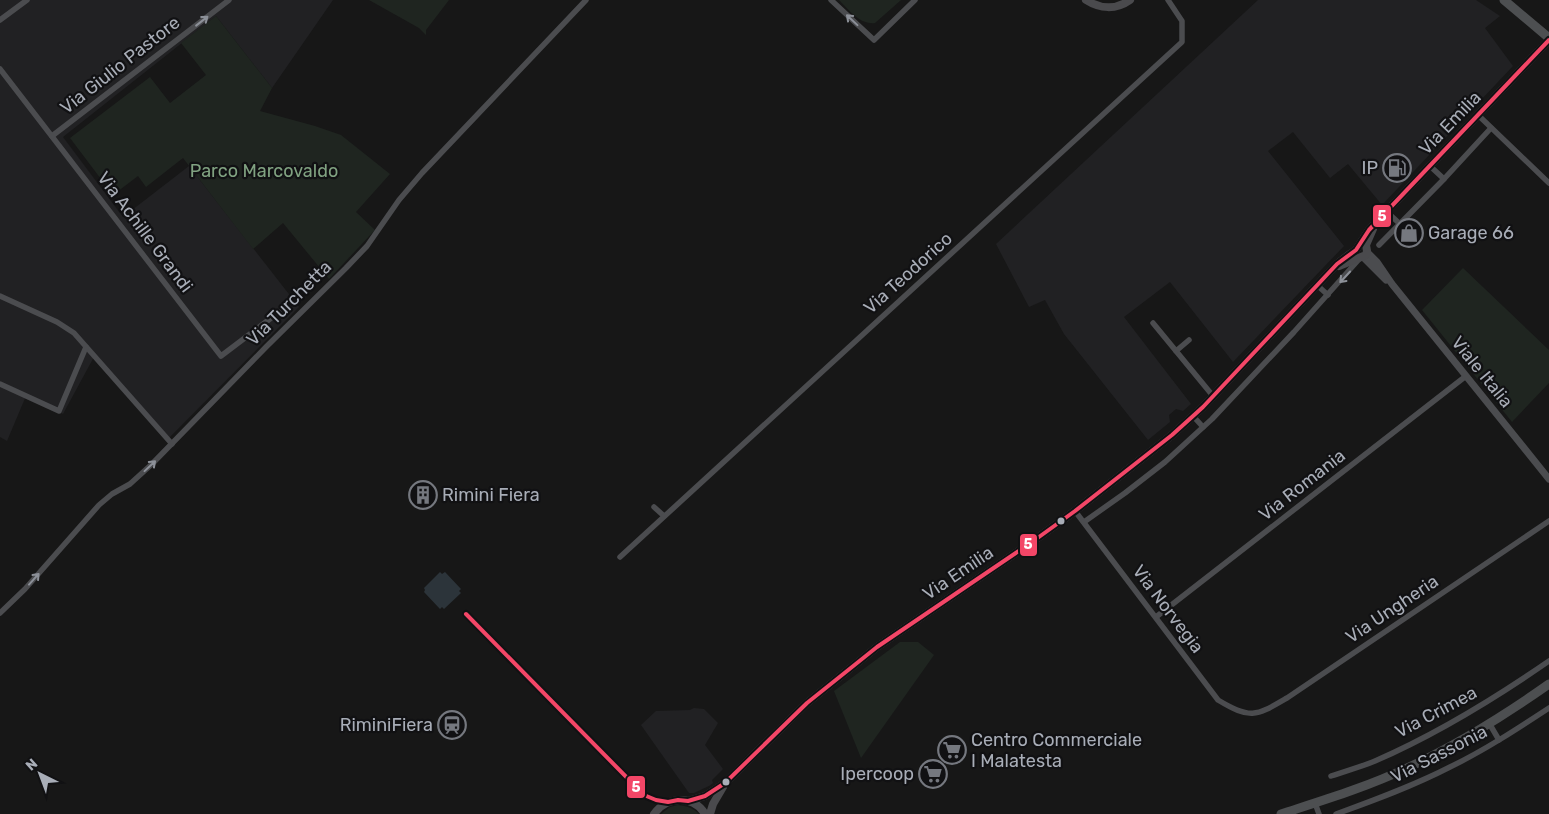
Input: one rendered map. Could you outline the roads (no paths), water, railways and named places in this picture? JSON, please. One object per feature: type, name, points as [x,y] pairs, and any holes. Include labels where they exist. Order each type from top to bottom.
[{"type":"main road","points":[[1086,0],[1095,5],[1109,7],[1118,6],[1130,0]]},
{"type":"main road","points":[[1504,0],[1549,39]]},
{"type":"main road","name":"Via Emilia","points":[[654,814],[661,806],[668,802],[688,801],[705,796],[725,783],[808,703],[877,647],[1075,511],[1172,435],[1213,396],[1335,268],[1350,254],[1362,253],[1361,241],[1373,227],[1549,39]]},
{"type":"main road","points":[[1281,814],[1359,788],[1408,768],[1490,724],[1549,684]]},
{"type":"main road","name":"Via Emilia","points":[[710,814],[713,804],[725,783]]},
{"type":"main road","points":[[688,801],[697,805],[705,814]]},
{"type":"street","points":[[0,20],[27,0]]},
{"type":"street","name":"Via Giulio Pastore","points":[[52,136],[229,0]]},
{"type":"street","name":"Via Turchetta","points":[[0,614],[25,589],[99,506],[112,494],[130,484],[172,444],[367,246],[399,200],[416,180],[586,0]]},
{"type":"street","points":[[831,0],[874,40],[915,0]]},
{"type":"street","name":"Via Teodorico","points":[[620,556],[1182,42],[1182,21],[1168,0]]},
{"type":"street","name":"Via Achille Grandi","points":[[0,69],[221,356],[279,312]]},
{"type":"street","points":[[1478,116],[1549,183]]},
{"type":"street","points":[[1379,245],[1492,128]]},
{"type":"street","points":[[1430,166],[1444,179]]},
{"type":"street","points":[[1387,212],[1400,224]]},
{"type":"street","points":[[1084,522],[1157,468],[1203,427],[1328,295],[1362,253]]},
{"type":"street","name":"Viale Italia","points":[[1362,253],[1392,284],[1549,479]]},
{"type":"street","points":[[1318,286],[1328,295]]},
{"type":"street","points":[[0,296],[58,322],[74,333],[172,444]]},
{"type":"street","points":[[1153,323],[1213,396]]},
{"type":"street","points":[[1176,351],[1189,340]]},
{"type":"street","points":[[0,384],[59,410],[86,347]]},
{"type":"street","name":"Via Romania","points":[[1156,617],[1466,376]]},
{"type":"street","points":[[1193,416],[1203,427]]},
{"type":"street","points":[[654,506],[664,516]]},
{"type":"street","name":"Via Norvegia","points":[[1075,511],[1218,700],[1233,709],[1248,714]]},
{"type":"street","name":"Via Ungheria","points":[[1248,714],[1265,711],[1287,698],[1549,521]]},
{"type":"street","name":"Via Crimea","points":[[1331,776],[1373,761],[1420,740],[1491,700],[1549,661]]},
{"type":"street","name":"Via Sassonia","points":[[1336,814],[1386,797],[1451,767],[1500,740],[1549,708]]},
{"type":"street","points":[[1490,724],[1500,740]]},
{"type":"street","points":[[1315,803],[1319,814]]},
{"type":"place","name":"IP","points":[[1397,168]]},
{"type":"place","name":"Garage 66","points":[[1409,233]]},
{"type":"place","name":"Rimini Fiera","points":[[423,495]]},
{"type":"place","name":"RiminiFiera","points":[[452,725]]},
{"type":"place","name":"Centro Commerciale I Malatesta","points":[[952,750]]},
{"type":"place","name":"Ipercoop","points":[[933,774]]},
{"type":"park label","name":"Parco Marcovaldo","points":[[264,171]]}]
